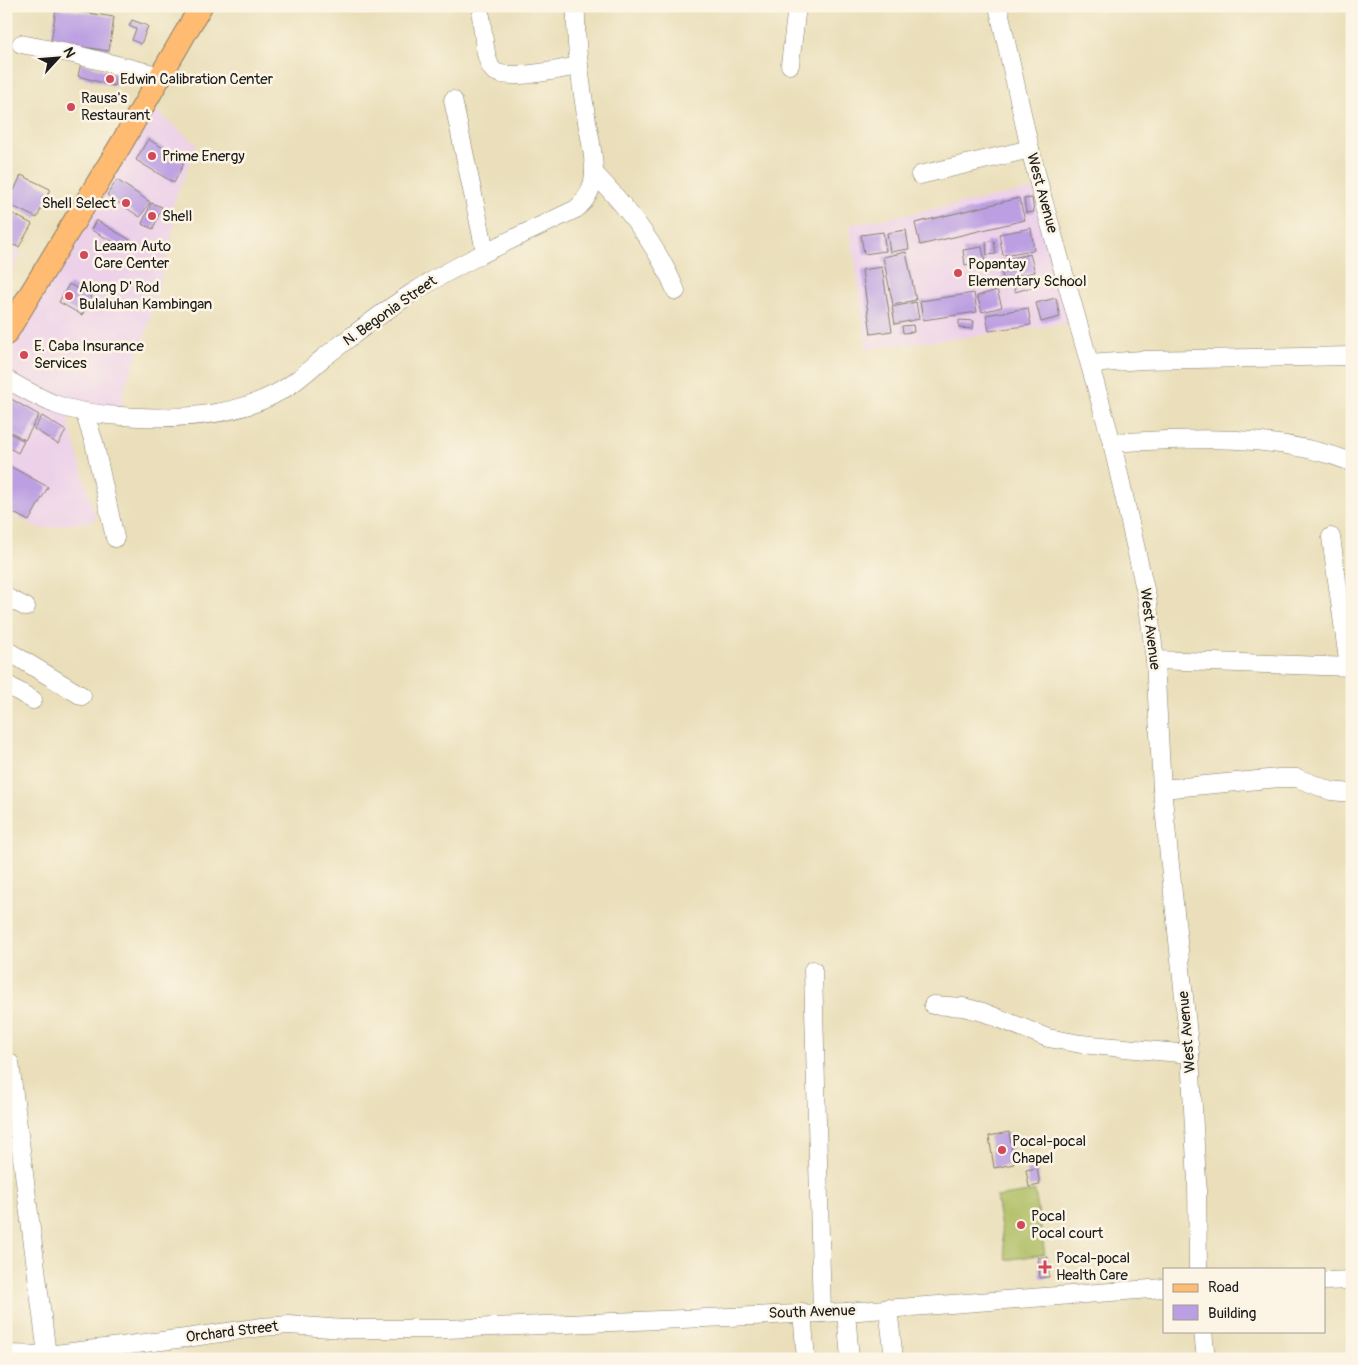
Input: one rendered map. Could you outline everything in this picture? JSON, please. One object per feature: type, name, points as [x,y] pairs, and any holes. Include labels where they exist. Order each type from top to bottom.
[{"type":"main road","points":[[6,334],[14,311],[161,76],[202,6]]},
{"type":"street","name":"N. Begonia Street","points":[[6,379],[57,406],[84,412],[149,418],[221,412],[252,403],[274,394],[295,382],[366,324],[411,294],[485,251],[576,209],[587,197],[594,173],[578,66],[575,34],[576,6]]},
{"type":"street","points":[[790,65],[797,6]]},
{"type":"street","name":"West Avenue","points":[[998,6],[1030,149],[1112,443],[1145,588],[1155,660],[1162,789],[1190,1054],[1197,1182],[1198,1268]]},
{"type":"street","points":[[481,16],[488,59],[492,69],[496,72],[510,75],[578,66]]},
{"type":"street","points":[[21,44],[72,54],[161,76]]},
{"type":"street","points":[[453,100],[485,251]]},
{"type":"street","points":[[920,175],[1030,149]]},
{"type":"street","points":[[594,173],[644,234],[664,265],[676,291]]},
{"type":"street","points":[[1090,364],[1141,360],[1352,356]]},
{"type":"street","points":[[84,412],[94,442],[114,538]]},
{"type":"street","points":[[1112,443],[1188,438],[1290,444],[1352,462]]},
{"type":"street","points":[[1155,660],[1350,667],[1331,536]]},
{"type":"street","points":[[6,597],[26,608]]},
{"type":"street","points":[[6,650],[82,696]]},
{"type":"street","points":[[6,684],[33,700]]},
{"type":"street","points":[[1162,789],[1297,778],[1330,792],[1352,793]]},
{"type":"street","points":[[813,970],[822,1312]]},
{"type":"street","points":[[933,1005],[963,1007],[983,1012],[1048,1038],[1081,1044],[1190,1054]]},
{"type":"street","points":[[10,1063],[47,1355]]},
{"type":"street","points":[[1326,1282],[1352,1280]]},
{"type":"street","name":"South Avenue","points":[[458,1329],[802,1312],[846,1312],[1163,1288]]},
{"type":"street","points":[[888,1308],[894,1359]]},
{"type":"street","points":[[802,1312],[806,1359]]},
{"type":"street","points":[[846,1312],[850,1359]]},
{"type":"street","name":"Orchard Street","points":[[6,1354],[47,1355],[186,1338],[262,1326],[458,1329]]},
{"type":"street","points":[[1203,1332],[1206,1359]]},
{"type":"shaded area","points":[[150,106],[197,145],[171,210],[177,214],[158,290],[144,339],[125,386],[121,409],[67,416],[96,520],[40,529],[6,510],[6,349],[54,273]]},
{"type":"shaded area","name":"Popantay Elementary School","points":[[1036,189],[1073,322],[867,349],[850,225]]},
{"type":"shaded area","points":[[6,246],[22,251],[6,286]]},
{"type":"green space","name":"Pocal Pocal court","points":[[1035,1191],[1045,1254],[1006,1260],[996,1197]]},
{"type":"building","points":[[56,8],[114,17],[109,51],[51,42]]},
{"type":"building","points":[[132,20],[148,26],[141,44],[132,40],[136,29],[129,26]]},
{"type":"building","points":[[81,63],[117,74],[114,86],[78,76]]},
{"type":"building","points":[[148,139],[185,161],[174,183],[136,160]]},
{"type":"building","points":[[21,175],[50,189],[37,218],[8,204]]},
{"type":"building","points":[[117,180],[150,202],[140,217],[107,195]]},
{"type":"building","points":[[1019,198],[1025,220],[920,245],[915,223]]},
{"type":"building","points":[[1032,198],[1034,212],[1026,213],[1024,199]]},
{"type":"building","name":"Shell","points":[[151,203],[162,207],[153,229],[142,224]]},
{"type":"building","points":[[6,210],[32,224],[19,247],[6,243]]},
{"type":"building","points":[[96,220],[132,241],[127,249],[91,230]]},
{"type":"building","points":[[1031,228],[1034,250],[1003,255],[999,234]]},
{"type":"building","points":[[906,230],[909,249],[890,252],[887,233]]},
{"type":"building","points":[[883,232],[886,251],[864,254],[861,235]]},
{"type":"building","points":[[994,241],[996,254],[987,255],[986,242]]},
{"type":"building","points":[[982,247],[985,262],[965,265],[963,250]]},
{"type":"building","points":[[906,252],[916,300],[893,305],[883,257]]},
{"type":"building","points":[[1030,254],[1035,272],[1003,279],[999,261]]},
{"type":"building","points":[[882,267],[892,331],[871,334],[862,270]]},
{"type":"building","points":[[1030,278],[1033,287],[1015,292],[1013,284]]},
{"type":"building","points":[[69,284],[92,297],[82,315],[59,302]]},
{"type":"building","points":[[997,290],[1002,307],[982,312],[977,296]]},
{"type":"building","points":[[974,293],[977,312],[923,320],[920,301]]},
{"type":"building","points":[[1056,298],[1060,317],[1041,322],[1036,303]]},
{"type":"building","points":[[916,302],[919,319],[895,324],[892,307]]},
{"type":"building","points":[[1028,308],[1031,325],[989,331],[986,315]]},
{"type":"building","points":[[959,320],[974,321],[973,329],[959,328]]},
{"type":"building","points":[[913,325],[914,332],[903,333],[902,326]]},
{"type":"building","points":[[6,396],[39,415],[25,440],[6,429]]},
{"type":"building","points":[[42,416],[66,431],[58,444],[34,429]]},
{"type":"building","points":[[6,431],[24,441],[18,453],[6,446]]},
{"type":"building","points":[[6,464],[48,487],[29,521],[6,509]]},
{"type":"building","name":"Pocal-pocal Chapel","points":[[1009,1132],[1014,1164],[994,1168],[989,1136]]},
{"type":"building","points":[[1037,1168],[1040,1185],[1029,1187],[1026,1170]]},
{"type":"building","points":[[1048,1257],[1049,1277],[1040,1278],[1038,1258]]},
{"type":"place","name":"Edwin Calibration Center","points":[[110,79]]},
{"type":"place","name":"Rausa's Restaurant","points":[[71,107]]},
{"type":"place","name":"Prime Energy","points":[[152,156]]},
{"type":"place","name":"Shell Select","points":[[126,203]]},
{"type":"place","name":"Shell","points":[[152,216]]},
{"type":"place","name":"Leaam Auto Care Center","points":[[84,255]]},
{"type":"place","name":"Popantay Elementary School","points":[[958,273]]},
{"type":"place","name":"Along D' Rod Bulaluhan Kambingan","points":[[69,296]]},
{"type":"place","name":"E. Caba Insurance Services","points":[[24,355]]},
{"type":"place","name":"Pocal-pocal Chapel","points":[[1002,1150]]},
{"type":"place","name":"Pocal Pocal court","points":[[1021,1225]]},
{"type":"place","name":"Pocal-pocal Health Care","points":[[1045,1267]]}]
